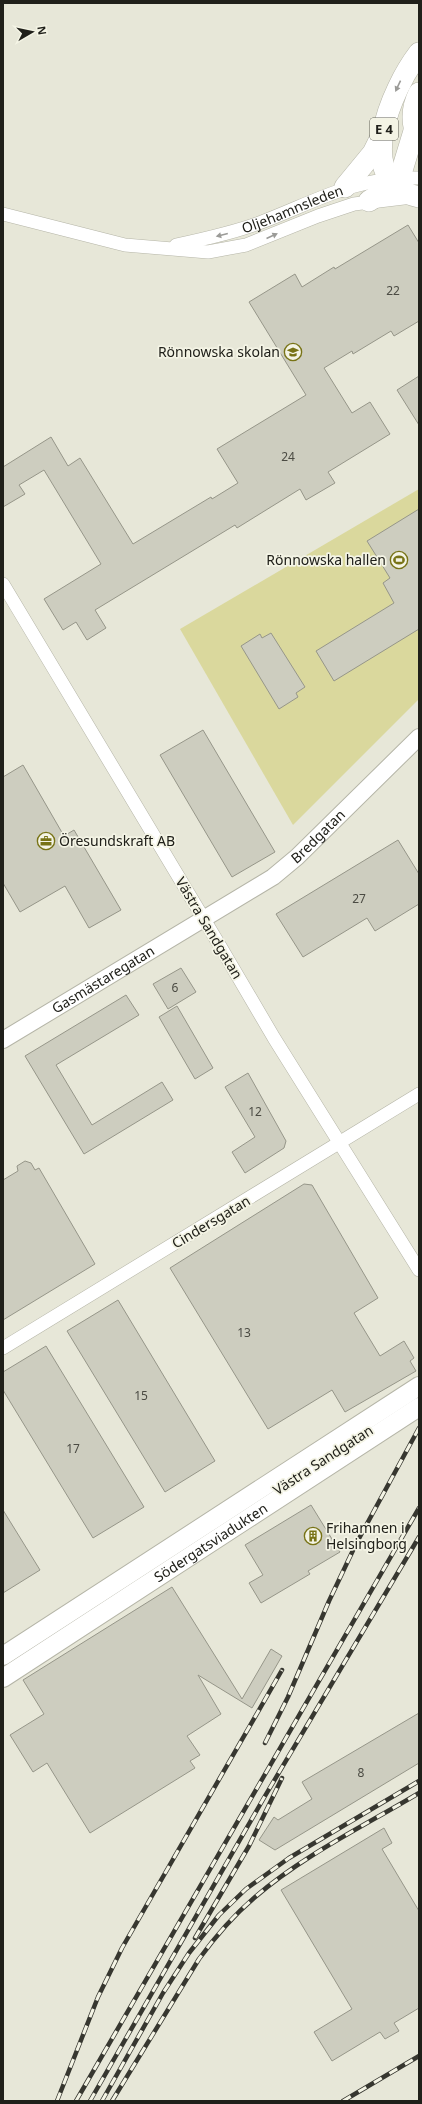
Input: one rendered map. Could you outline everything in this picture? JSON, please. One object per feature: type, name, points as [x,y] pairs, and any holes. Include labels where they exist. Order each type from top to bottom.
[{"type":"highway","name":"E 4","points":[[407,185],[384,168],[382,159],[382,134],[394,95],[409,66],[419,53]]},
{"type":"highway","name":"E 4","points":[[416,136],[412,120],[419,93]]},
{"type":"highway","points":[[345,187],[373,153],[382,134]]},
{"type":"highway","points":[[369,200],[407,185],[416,136]]},
{"type":"main road","name":"Södergatsviadukten","points":[[3,1656],[419,1386]]},
{"type":"main road","name":"Södergatsviadukten","points":[[3,1678],[419,1407]]},
{"type":"street","name":"Oljehamnsleden","points":[[166,248],[240,230],[345,187],[407,185]]},
{"type":"street","name":"Oljehamnsleden","points":[[3,214],[125,245],[208,252],[246,245],[318,216],[369,200]]},
{"type":"street","name":"Västra Sandgatan","points":[[3,584],[339,1144],[419,1270]]},
{"type":"street","name":"Bredgatan","points":[[203,919],[273,877],[297,857],[419,737]]},
{"type":"street","name":"Gasmästaregatan","points":[[3,1040],[203,919]]},
{"type":"street","name":"Cindersgatan","points":[[3,1348],[419,1094]]},
{"type":"street","name":"Västra Sandgatan","points":[[3,1662],[12,1661],[26,1655],[419,1396]]},
{"type":"shaded area","points":[[419,489],[419,699],[293,825],[180,629]]},
{"type":"building","points":[[408,225],[419,243],[419,321],[394,336],[391,331],[353,354],[352,351],[324,368],[352,413],[370,402],[390,434],[328,472],[335,483],[306,500],[300,489],[237,528],[235,525],[95,610],[106,628],[87,640],[76,622],[63,630],[44,599],[101,564],[44,470],[19,485],[25,494],[3,507],[3,467],[51,437],[68,466],[80,458],[133,544],[211,497],[212,499],[238,483],[217,449],[306,395],[249,302],[295,274],[302,287]]},
{"type":"building","points":[[419,376],[419,425],[397,390]]},
{"type":"building","points":[[419,509],[419,629],[334,681],[316,651],[394,603],[383,583],[390,578],[367,541]]},
{"type":"building","points":[[271,633],[305,687],[296,693],[298,697],[279,709],[241,646],[260,634],[262,638]]},
{"type":"building","points":[[203,730],[275,852],[232,877],[160,755]]},
{"type":"building","points":[[23,765],[64,836],[74,830],[121,910],[89,928],[65,886],[20,912],[3,883],[3,777]]},
{"type":"building","points":[[398,840],[419,874],[419,904],[375,931],[367,918],[303,957],[276,914]]},
{"type":"building","points":[[181,968],[196,992],[168,1009],[153,984]]},
{"type":"building","points":[[126,995],[139,1015],[56,1065],[92,1125],[162,1082],[173,1100],[84,1154],[25,1056]]},
{"type":"building","points":[[177,1006],[213,1068],[195,1079],[159,1017]]},
{"type":"building","points":[[248,1073],[286,1141],[284,1148],[245,1173],[232,1152],[255,1137],[225,1087]]},
{"type":"building","points":[[25,1161],[31,1163],[35,1170],[39,1168],[95,1264],[3,1320],[3,1180],[18,1171],[17,1166]]},
{"type":"building","points":[[304,1184],[312,1185],[378,1298],[354,1313],[380,1356],[404,1341],[414,1358],[410,1361],[416,1371],[345,1412],[332,1390],[268,1429],[170,1268]]},
{"type":"building","points":[[118,1300],[215,1461],[165,1492],[67,1331]]},
{"type":"building","points":[[46,1346],[144,1507],[93,1538],[3,1390],[3,1372]]},
{"type":"building","points":[[311,1505],[340,1552],[308,1571],[310,1574],[261,1603],[249,1583],[263,1575],[245,1545]]},
{"type":"building","points":[[3,1510],[40,1570],[3,1593]]},
{"type":"building","points":[[172,1587],[242,1699],[271,1649],[282,1656],[252,1708],[198,1675],[221,1714],[187,1736],[200,1755],[190,1761],[195,1768],[90,1833],[47,1763],[33,1772],[10,1735],[44,1714],[23,1680]]},
{"type":"building","points":[[419,1713],[419,1763],[275,1850],[259,1840],[274,1817],[278,1820],[312,1799],[302,1782]]},
{"type":"building","points":[[384,1828],[392,1843],[382,1849],[419,1911],[419,2008],[394,2023],[399,2031],[385,2039],[380,2032],[332,2061],[314,2032],[352,2009],[281,1890]]},
{"type":"railway","points":[[265,1743],[288,1697],[329,1601],[356,1544],[419,1428]]},
{"type":"railway","points":[[76,2101],[419,1508]]},
{"type":"railway","points":[[90,2101],[265,1796],[419,1537]]},
{"type":"railway","points":[[57,2101],[98,1997],[122,1948],[282,1670]]},
{"type":"railway","points":[[195,1938],[249,1846],[282,1778]]},
{"type":"railway","points":[[102,2101],[163,1993],[189,1953],[219,1915],[246,1889],[289,1858],[419,1781]]},
{"type":"railway","points":[[112,2101],[199,1959],[232,1919],[254,1898],[292,1869],[334,1842],[419,1793]]},
{"type":"railway","points":[[343,2101],[419,2056]]},
{"type":"place","name":"Rönnowska skolan","points":[[293,352]]},
{"type":"place","name":"Rönnowska hallen","points":[[399,560]]},
{"type":"place","name":"Öresundskraft AB","points":[[46,841]]},
{"type":"place","name":"Frihamnen i Helsingborg","points":[[313,1536]]}]
